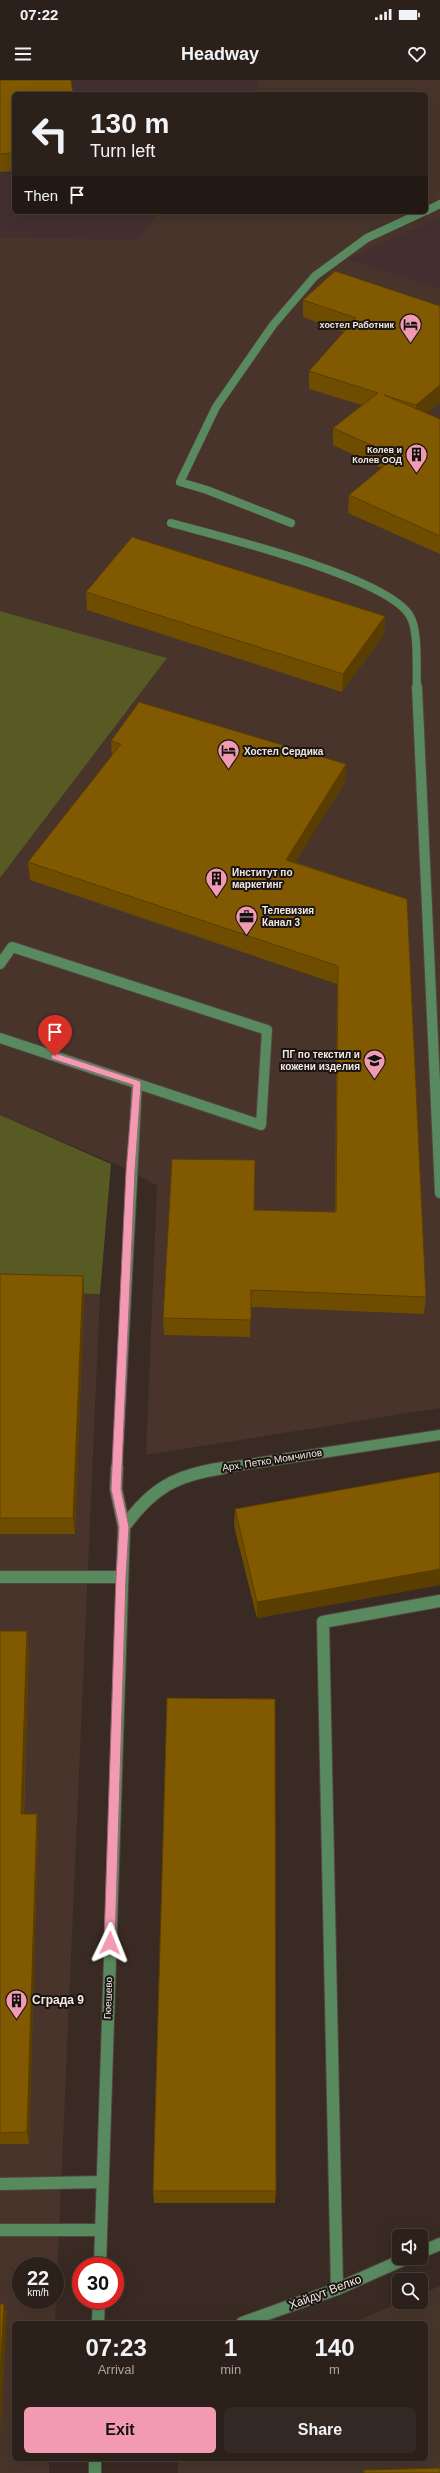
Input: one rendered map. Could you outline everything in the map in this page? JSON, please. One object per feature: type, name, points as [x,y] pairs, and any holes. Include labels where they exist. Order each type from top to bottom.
[{"type":"street","points":[[428,210],[440,204]]},
{"type":"street","points":[[291,523],[207,490],[180,482],[216,407],[273,325],[315,276],[367,238],[419,214]]},
{"type":"street","points":[[171,523],[331,570],[367,584],[396,601],[409,614],[414,629],[424,781],[440,1192]]},
{"type":"street","points":[[0,964],[12,947],[267,1030],[261,1125],[0,1038]]},
{"type":"street","name":"Гюешево","points":[[100,2257],[121,1577],[124,1527],[116,1489],[131,1171],[137,1084]]},
{"type":"street","name":"Арх. Петко Момчилов","points":[[124,1527],[138,1507],[149,1496],[173,1479],[204,1471],[440,1435]]},
{"type":"street","points":[[0,1577],[121,1577]]},
{"type":"street","points":[[337,2289],[323,1622],[440,1601]]},
{"type":"street","points":[[0,2184],[102,2182]]},
{"type":"street","points":[[0,2230],[101,2230]]},
{"type":"street","points":[[428,2249],[440,2244]]},
{"type":"street","name":"Хайдут Велко","points":[[248,2321],[337,2289],[392,2265]]},
{"type":"street","points":[[98,2321],[99,2309]]},
{"type":"street","points":[[95,2461],[95,2473]]},
{"type":"shaded area","points":[[0,80],[440,80],[440,1408],[146,1455],[157,1186],[131,1171],[0,1115],[0,878],[167,658],[0,611]]},
{"type":"shaded area","points":[[0,80],[260,80],[256,92],[12,92],[12,214],[158,214],[136,240],[0,237]]},
{"type":"shaded area","points":[[440,217],[440,289],[347,259]]},
{"type":"shaded area","points":[[0,1292],[100,1294],[58,2257],[12,2257],[12,2309],[56,2309],[55,2321],[12,2321],[12,2461],[49,2461],[49,2473],[0,2473]]},
{"type":"shaded area","points":[[440,2286],[440,2473],[178,2473],[178,2461],[428,2461],[428,2321],[357,2321],[392,2306],[392,2309],[428,2309],[428,2291]]},
{"type":"green space","points":[[0,611],[167,658],[0,878]]},
{"type":"green space","points":[[0,1115],[111,1164],[100,1294],[0,1292]]},
{"type":"building","points":[[0,80],[71,80],[73,92],[12,92],[12,153],[0,154]]},
{"type":"building","points":[[335,271],[440,306],[440,385],[416,405],[384,395],[440,419],[440,536],[349,495],[396,456],[333,428],[378,393],[309,371],[356,318],[303,300]]},
{"type":"building","points":[[132,537],[385,616],[343,674],[86,592]]},
{"type":"building","points":[[139,702],[346,764],[286,860],[407,899],[426,1297],[251,1290],[251,1320],[163,1318],[172,1159],[255,1160],[254,1210],[336,1212],[338,966],[28,862],[121,744],[111,741]]},
{"type":"building","points":[[0,1274],[83,1276],[73,1518],[0,1518]]},
{"type":"building","points":[[440,1472],[440,1569],[257,1602],[235,1509]]},
{"type":"building","name":"Сграда 9","points":[[0,1631],[27,1631],[21,1814],[37,1814],[27,2132],[0,2133]]},
{"type":"building","points":[[167,1698],[275,1699],[276,2191],[153,2191]]},
{"type":"building","points":[[0,2304],[4,2304],[0,2377]]},
{"type":"building","points":[[440,2468],[440,2473],[364,2473],[364,2470]]},
{"type":"place","name":"хостел Работник","points":[[410,344]]},
{"type":"place","name":"Колев и Колев ООД","points":[[417,474]]},
{"type":"place","name":"Хостел Сердика","points":[[228,770]]},
{"type":"place","name":"Институт по маркетинг","points":[[217,898]]},
{"type":"place","name":"Телевизия Канал 3","points":[[246,936]]},
{"type":"place","name":"ПГ по текстил и кожени изделия","points":[[375,1080]]},
{"type":"place","name":"Сграда 9","points":[[16,2020]]},
{"type":"route","points":[[55,1056],[137,1084],[131,1171],[116,1489],[124,1527],[121,1577],[110,1943]]}]
